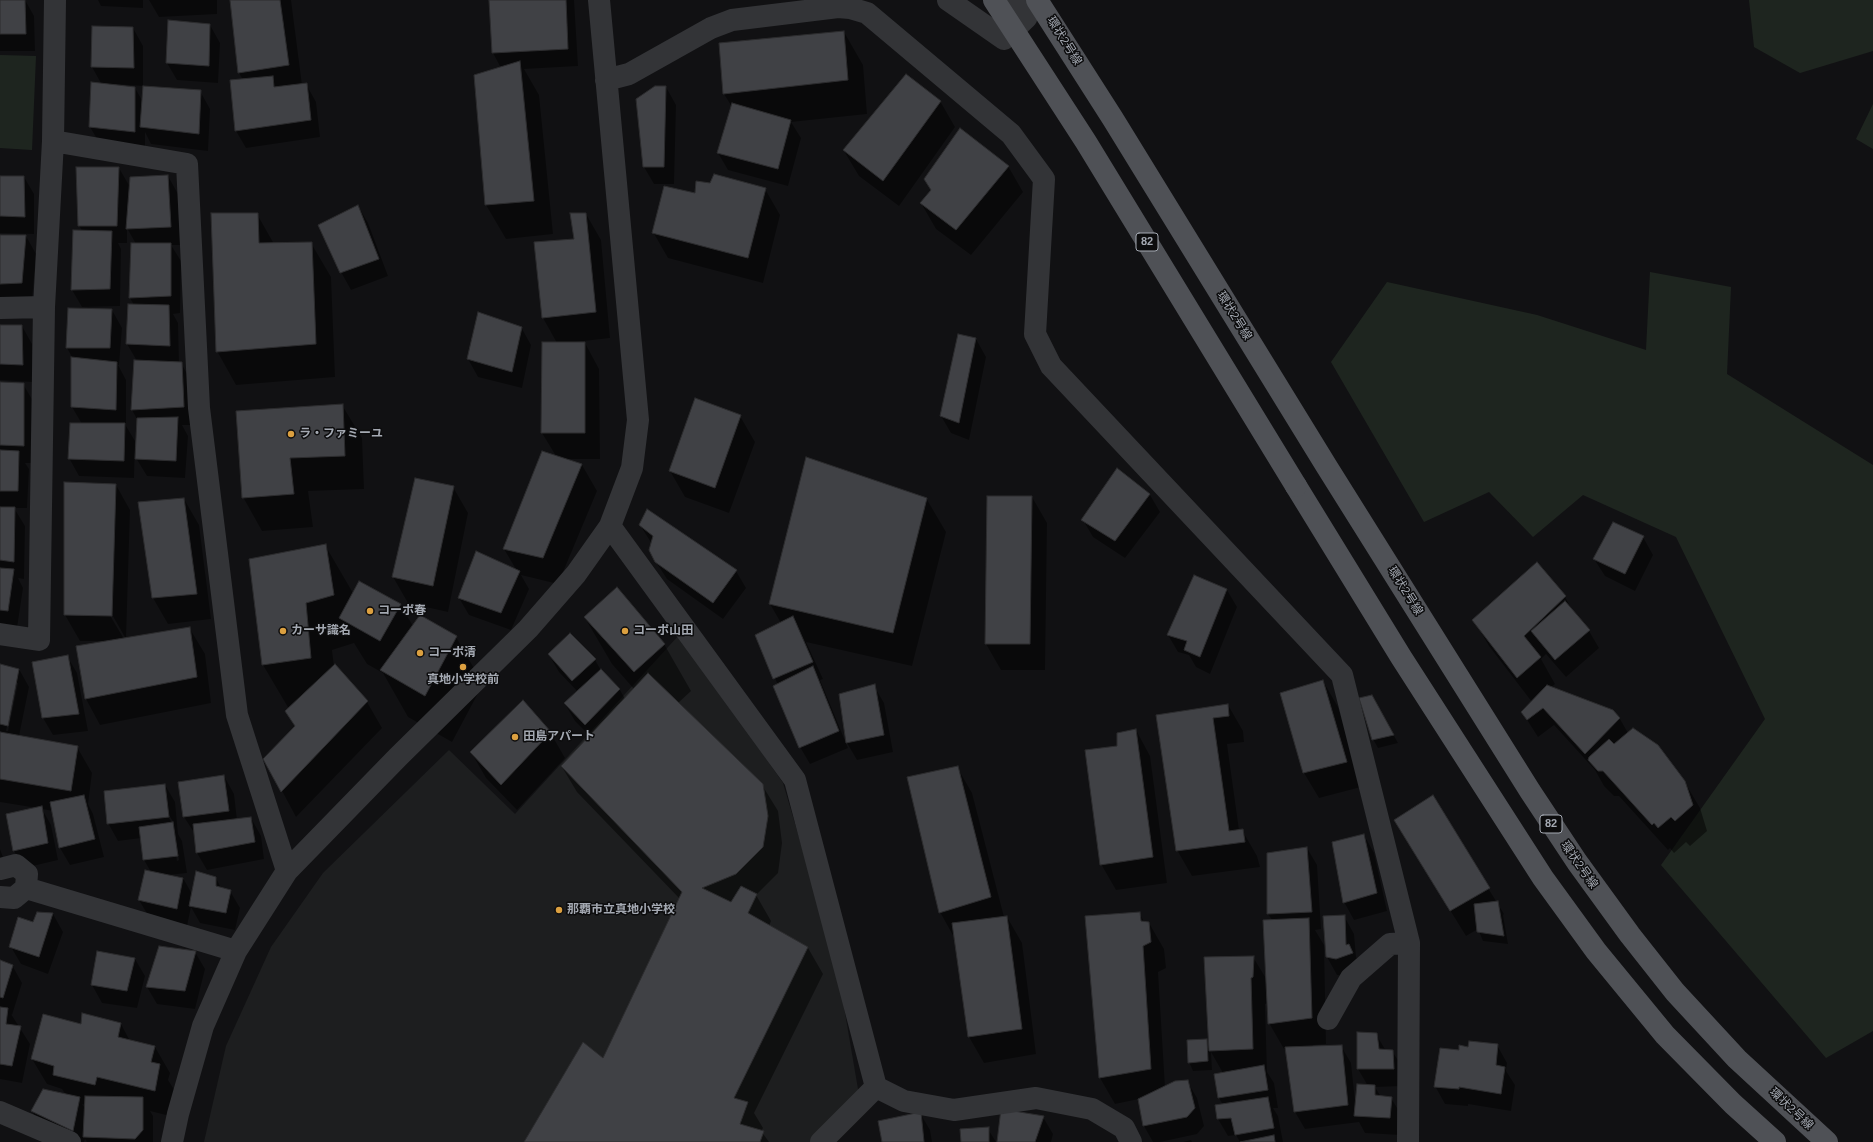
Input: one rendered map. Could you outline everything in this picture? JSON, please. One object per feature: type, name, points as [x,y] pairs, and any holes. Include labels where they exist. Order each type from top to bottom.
[{"type":"main road","name":"82","points":[[994,0],[1086,142],[1401,657],[1543,878],[1596,951],[1666,1035],[1733,1104],[1775,1142]]},
{"type":"main road","name":"環状2号線","points":[[1037,0],[1109,113],[1327,467],[1530,792],[1577,862],[1626,929],[1675,992],[1738,1059],[1827,1142]]},
{"type":"street","points":[[0,634],[39,640],[44,307],[53,140],[54,0]]},
{"type":"street","points":[[172,1142],[178,1114],[203,1026],[236,951],[287,871],[398,757],[528,629],[576,574],[610,526],[632,468],[638,420],[599,0]]},
{"type":"street","points":[[948,0],[1004,39],[1026,18],[1018,0]]},
{"type":"street","points":[[606,80],[629,74],[711,28],[732,20],[838,7],[850,8],[867,13],[1012,134],[1044,179],[1035,334],[1050,366],[1342,675],[1409,943],[1408,1142]]},
{"type":"street","points":[[53,140],[187,164],[199,408],[237,715],[287,871]]},
{"type":"street","points":[[0,308],[44,307]]},
{"type":"street","points":[[610,526],[795,780],[876,1087],[904,1101],[954,1110],[1036,1098],[1092,1109],[1124,1128],[1131,1142]]},
{"type":"street","points":[[0,869],[16,865],[27,874],[26,888],[14,898],[0,897]]},
{"type":"street","points":[[26,888],[236,951]]},
{"type":"street","points":[[1328,1019],[1351,978],[1390,944],[1409,943]]},
{"type":"street","points":[[821,1142],[876,1087]]},
{"type":"street","points":[[0,1112],[70,1142]]},
{"type":"shaded area","points":[[1749,0],[1873,0],[1873,51],[1800,73],[1754,47]]},
{"type":"shaded area","points":[[0,55],[36,56],[32,150],[0,148]]},
{"type":"shaded area","points":[[1873,104],[1873,149],[1856,139]]},
{"type":"shaded area","points":[[1650,272],[1731,287],[1727,374],[1873,465],[1873,1031],[1826,1058],[1661,865],[1765,719],[1676,537],[1583,495],[1533,537],[1489,492],[1424,522],[1331,362],[1387,282],[1537,315],[1646,350]]},
{"type":"shaded area","name":"那覇市立真地小学校","points":[[680,634],[783,783],[837,966],[859,1095],[810,1142],[204,1142],[226,1046],[271,947],[323,873],[449,750],[515,814]]},
{"type":"building","points":[[0,0],[25,0],[26,34],[0,34]]},
{"type":"building","points":[[230,0],[280,0],[289,65],[238,73]]},
{"type":"building","points":[[489,0],[566,0],[568,49],[492,53]]},
{"type":"building","points":[[168,20],[210,24],[209,66],[166,63]]},
{"type":"building","points":[[92,26],[133,27],[134,68],[91,67]]},
{"type":"building","points":[[844,31],[848,80],[723,94],[719,43]]},
{"type":"building","points":[[520,61],[534,201],[485,205],[474,75]]},
{"type":"building","points":[[906,74],[941,101],[883,181],[843,150]]},
{"type":"building","points":[[273,76],[274,87],[307,83],[311,120],[235,131],[230,80]]},
{"type":"building","points":[[91,82],[135,87],[135,132],[89,127]]},
{"type":"building","points":[[143,86],[201,90],[199,134],[140,127]]},
{"type":"building","points":[[655,86],[666,86],[664,167],[643,167],[636,99]]},
{"type":"building","points":[[732,103],[791,120],[778,169],[717,153]]},
{"type":"building","points":[[960,128],[1009,166],[956,230],[920,203],[931,190],[924,179]]},
{"type":"building","points":[[76,167],[119,167],[117,226],[78,226]]},
{"type":"building","points":[[714,174],[766,188],[748,258],[652,233],[664,186],[695,193],[696,181],[710,183]]},
{"type":"building","points":[[168,175],[171,227],[126,229],[130,177]]},
{"type":"building","points":[[0,176],[24,176],[25,217],[0,216]]},
{"type":"building","points":[[358,205],[379,259],[340,273],[318,225]]},
{"type":"building","points":[[211,213],[258,213],[259,243],[312,242],[316,344],[216,352]]},
{"type":"building","points":[[570,213],[586,213],[596,312],[542,318],[534,242],[574,239]]},
{"type":"building","points":[[73,230],[112,231],[110,289],[71,290]]},
{"type":"building","points":[[0,235],[26,235],[22,283],[0,284]]},
{"type":"building","points":[[131,243],[171,243],[171,296],[129,298]]},
{"type":"building","points":[[128,304],[169,305],[170,346],[126,344]]},
{"type":"building","points":[[68,308],[112,309],[110,348],[66,348]]},
{"type":"building","points":[[478,312],[522,327],[512,372],[467,359]]},
{"type":"building","points":[[0,325],[22,325],[23,365],[0,364]]},
{"type":"building","points":[[958,334],[976,338],[959,423],[940,416]]},
{"type":"building","points":[[542,342],[585,342],[585,433],[541,433]]},
{"type":"building","points":[[71,357],[117,362],[116,410],[71,407]]},
{"type":"building","points":[[134,360],[182,362],[184,407],[131,410]]},
{"type":"building","points":[[0,382],[24,383],[24,446],[0,445]]},
{"type":"building","points":[[695,398],[741,415],[715,488],[669,471]]},
{"type":"building","name":"ラ・ファミーユ","points":[[343,404],[345,456],[290,458],[294,494],[242,498],[236,411]]},
{"type":"building","points":[[178,417],[176,461],[135,459],[137,418]]},
{"type":"building","points":[[70,423],[125,423],[124,461],[68,459]]},
{"type":"building","points":[[0,450],[19,451],[18,491],[0,491]]},
{"type":"building","points":[[542,451],[582,464],[543,558],[503,549]]},
{"type":"building","points":[[806,457],[927,498],[893,633],[769,604]]},
{"type":"building","points":[[1117,468],[1150,494],[1115,541],[1081,520]]},
{"type":"building","points":[[415,478],[454,486],[433,586],[392,577]]},
{"type":"building","points":[[64,482],[116,484],[112,616],[64,615]]},
{"type":"building","points":[[987,496],[1032,496],[1030,644],[985,644]]},
{"type":"building","points":[[184,498],[197,594],[152,598],[138,502]]},
{"type":"building","points":[[0,507],[15,507],[14,562],[0,560]]},
{"type":"building","points":[[647,509],[737,570],[713,603],[655,562],[649,550],[653,536],[639,525]]},
{"type":"building","points":[[1613,522],[1644,536],[1625,574],[1593,559]]},
{"type":"building","name":"カーサ識名","points":[[326,544],[334,595],[306,603],[311,658],[262,665],[249,559]]},
{"type":"building","points":[[476,551],[520,571],[501,613],[458,598]]},
{"type":"building","points":[[1537,562],[1566,596],[1524,636],[1541,657],[1517,678],[1472,620]]},
{"type":"building","points":[[0,568],[14,569],[8,611],[0,610]]},
{"type":"building","points":[[1194,575],[1227,589],[1200,657],[1184,650],[1187,641],[1167,635]]},
{"type":"building","name":"コーポ春","points":[[359,581],[401,604],[380,641],[339,618]]},
{"type":"building","name":"コーポ山田","points":[[617,587],[665,644],[634,672],[584,617]]},
{"type":"building","points":[[1565,601],[1590,630],[1555,660],[1531,631]]},
{"type":"building","name":"コーポ清","points":[[420,615],[457,636],[425,696],[380,670]]},
{"type":"building","points":[[793,616],[813,662],[773,679],[755,635]]},
{"type":"building","points":[[190,627],[197,677],[85,699],[76,646]]},
{"type":"building","points":[[570,633],[596,659],[572,681],[548,654]]},
{"type":"building","points":[[68,655],[79,714],[42,718],[32,662]]},
{"type":"building","points":[[0,664],[19,669],[8,726],[0,724]]},
{"type":"building","points":[[335,664],[368,701],[281,792],[263,759],[295,726],[285,711]]},
{"type":"building","points":[[813,666],[839,731],[799,748],[773,686]]},
{"type":"building","points":[[601,669],[620,689],[585,725],[564,703]]},
{"type":"building","points":[[648,673],[763,784],[768,816],[763,847],[736,874],[702,888],[731,902],[741,886],[757,894],[748,913],[808,947],[734,1098],[748,1102],[740,1124],[764,1131],[760,1142],[524,1142],[583,1042],[603,1058],[682,892],[561,766]]},
{"type":"building","points":[[1323,680],[1347,762],[1303,773],[1280,693]]},
{"type":"building","points":[[875,684],[884,735],[846,743],[839,694]]},
{"type":"building","points":[[1547,685],[1613,710],[1620,718],[1585,754],[1543,708],[1527,720],[1521,712]]},
{"type":"building","points":[[1372,695],[1394,735],[1372,740],[1359,698]]},
{"type":"building","name":"田島アパート","points":[[523,700],[551,732],[501,785],[470,752]]},
{"type":"building","points":[[1228,704],[1229,716],[1213,718],[1229,831],[1243,829],[1245,842],[1176,851],[1156,715]]},
{"type":"building","points":[[1633,728],[1658,745],[1685,781],[1693,805],[1675,821],[1671,817],[1658,828],[1654,823],[1652,825],[1603,771],[1598,771],[1588,760],[1589,757],[1609,739],[1614,744]]},
{"type":"building","points":[[1136,729],[1153,857],[1100,865],[1085,750],[1117,746],[1117,733]]},
{"type":"building","points":[[0,732],[78,746],[71,791],[0,779]]},
{"type":"building","points":[[958,766],[991,897],[939,913],[907,777]]},
{"type":"building","points":[[224,775],[229,811],[183,817],[178,782]]},
{"type":"building","points":[[165,784],[169,817],[107,824],[104,791]]},
{"type":"building","points":[[84,795],[95,839],[59,848],[50,802]]},
{"type":"building","points":[[1433,795],[1490,888],[1450,911],[1394,820]]},
{"type":"building","points":[[42,806],[48,843],[13,851],[6,814]]},
{"type":"building","points":[[251,817],[255,842],[196,853],[193,824]]},
{"type":"building","points":[[173,822],[178,856],[143,860],[139,827]]},
{"type":"building","points":[[1364,834],[1377,893],[1343,903],[1332,842]]},
{"type":"building","points":[[1307,847],[1312,912],[1267,914],[1267,853]]},
{"type":"building","points":[[145,870],[183,878],[177,909],[138,900]]},
{"type":"building","points":[[196,871],[216,877],[216,886],[231,890],[226,913],[189,906]]},
{"type":"building","points":[[1498,901],[1504,936],[1477,932],[1474,904]]},
{"type":"building","points":[[37,912],[53,913],[39,957],[9,947],[18,917],[33,922]]},
{"type":"building","points":[[1140,912],[1141,921],[1149,922],[1151,942],[1143,946],[1151,1069],[1099,1078],[1085,916]]},
{"type":"building","points":[[1345,915],[1346,945],[1349,944],[1353,953],[1336,959],[1326,957],[1323,916]]},
{"type":"building","points":[[1007,916],[1022,1029],[968,1037],[952,923]]},
{"type":"building","points":[[1309,918],[1312,1018],[1268,1024],[1263,920]]},
{"type":"building","points":[[159,946],[196,951],[185,991],[146,987]]},
{"type":"building","points":[[97,951],[135,958],[127,991],[91,985]]},
{"type":"building","points":[[1254,956],[1253,977],[1251,978],[1253,1049],[1209,1051],[1204,957]]},
{"type":"building","points":[[0,960],[13,965],[3,998],[0,997]]},
{"type":"building","points":[[0,1007],[8,1008],[6,1024],[21,1026],[12,1066],[0,1064]]},
{"type":"building","points":[[82,1013],[121,1023],[118,1037],[155,1046],[151,1062],[160,1064],[155,1091],[97,1077],[95,1085],[53,1075],[54,1066],[31,1059],[43,1014],[81,1024]]},
{"type":"building","points":[[1357,1032],[1377,1033],[1379,1049],[1393,1050],[1394,1069],[1357,1069]]},
{"type":"building","points":[[1207,1039],[1208,1061],[1188,1063],[1187,1040]]},
{"type":"building","points":[[1469,1041],[1498,1044],[1496,1065],[1505,1067],[1501,1094],[1459,1087],[1459,1089],[1434,1087],[1440,1048],[1459,1050],[1459,1045],[1468,1047]]},
{"type":"building","points":[[1342,1045],[1348,1105],[1294,1112],[1285,1047]]},
{"type":"building","points":[[1264,1065],[1268,1090],[1218,1098],[1214,1074]]},
{"type":"building","points":[[1188,1080],[1195,1108],[1187,1117],[1143,1126],[1138,1099],[1175,1081]]},
{"type":"building","points":[[1357,1084],[1375,1085],[1375,1095],[1392,1097],[1390,1118],[1354,1116]]},
{"type":"building","points":[[43,1089],[80,1097],[73,1131],[31,1111]]},
{"type":"building","points":[[85,1096],[143,1097],[143,1130],[135,1139],[83,1137]]},
{"type":"building","points":[[1268,1097],[1274,1128],[1235,1135],[1231,1118],[1217,1119],[1215,1105]]},
{"type":"building","points":[[1001,1109],[1044,1116],[1035,1142],[997,1142]]},
{"type":"building","points":[[921,1112],[924,1142],[882,1142],[878,1121]]},
{"type":"building","points":[[989,1127],[989,1142],[961,1142],[960,1129]]},
{"type":"building","points":[[1274,1135],[1275,1142],[1240,1142]]},
{"type":"place","name":"ラ・ファミーユ","points":[[291,434]]},
{"type":"place","name":"コーポ春","points":[[370,611]]},
{"type":"place","name":"カーサ識名","points":[[283,631]]},
{"type":"place","name":"コーポ山田","points":[[625,631]]},
{"type":"place","name":"コーポ清","points":[[420,653]]},
{"type":"place","name":"真地小学校前","points":[[463,667]]},
{"type":"place","name":"田島アパート","points":[[515,737]]},
{"type":"place","name":"那覇市立真地小学校","points":[[559,910]]}]
